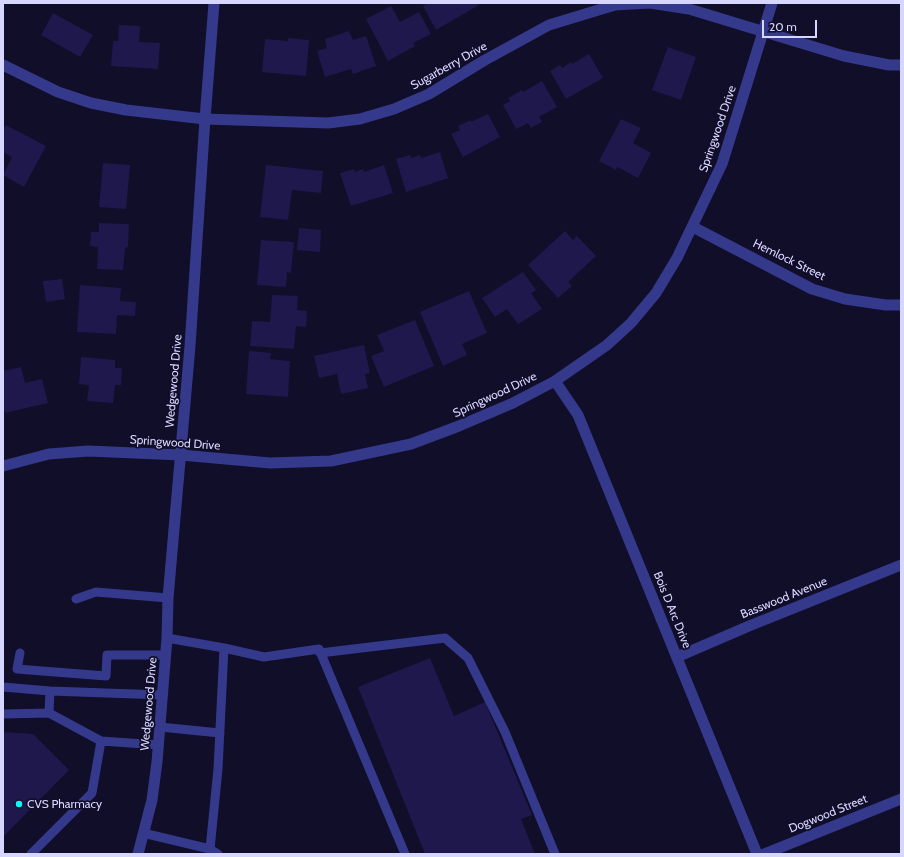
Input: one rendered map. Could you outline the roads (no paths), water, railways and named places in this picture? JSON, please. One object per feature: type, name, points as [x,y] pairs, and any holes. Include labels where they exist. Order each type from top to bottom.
[{"type":"street","name":"Wedgewood Drive","points":[[138,854],[152,800],[159,746],[166,655],[168,598],[190,346],[214,3]]},
{"type":"street","name":"Sugarberry Drive","points":[[3,65],[58,92],[91,104],[126,110],[205,119],[328,123],[360,119],[394,109],[428,94],[485,60],[549,25],[615,5],[650,3],[690,9],[844,56],[889,65],[901,65]]},
{"type":"street","name":"Springwood Drive","points":[[3,466],[17,461],[49,454],[88,451],[180,455],[270,463],[331,461],[411,444],[459,426],[513,403],[555,381],[607,345],[631,324],[656,293],[677,258],[722,164],[772,3]]},
{"type":"street","name":"Hemlock Street","points":[[693,227],[812,289],[845,299],[886,305],[901,305]]},
{"type":"street","name":"Bois D Arc Drive","points":[[555,381],[578,415],[757,854]]},
{"type":"street","name":"Basswood Avenue","points":[[677,657],[749,626],[901,565]]},
{"type":"street","name":"Dogwood Street","points":[[764,854],[901,799]]},
{"type":"lane","points":[[76,599],[96,592],[168,598]]},
{"type":"lane","points":[[167,638],[264,657],[319,649],[405,854]]},
{"type":"lane","points":[[320,653],[445,638],[468,658],[505,732],[554,854]]},
{"type":"lane","points":[[143,833],[214,851],[224,648]]},
{"type":"lane","points":[[20,653],[17,669],[106,676],[108,655],[166,655]]},
{"type":"lane","points":[[3,687],[50,691],[163,695]]},
{"type":"lane","points":[[49,713],[50,691]]},
{"type":"lane","points":[[3,714],[49,713],[101,741],[159,746]]},
{"type":"lane","points":[[160,726],[220,733]]},
{"type":"lane","points":[[31,854],[92,793],[101,741]]},
{"type":"place","name":"CVS Pharmacy","points":[[19,804]]}]
